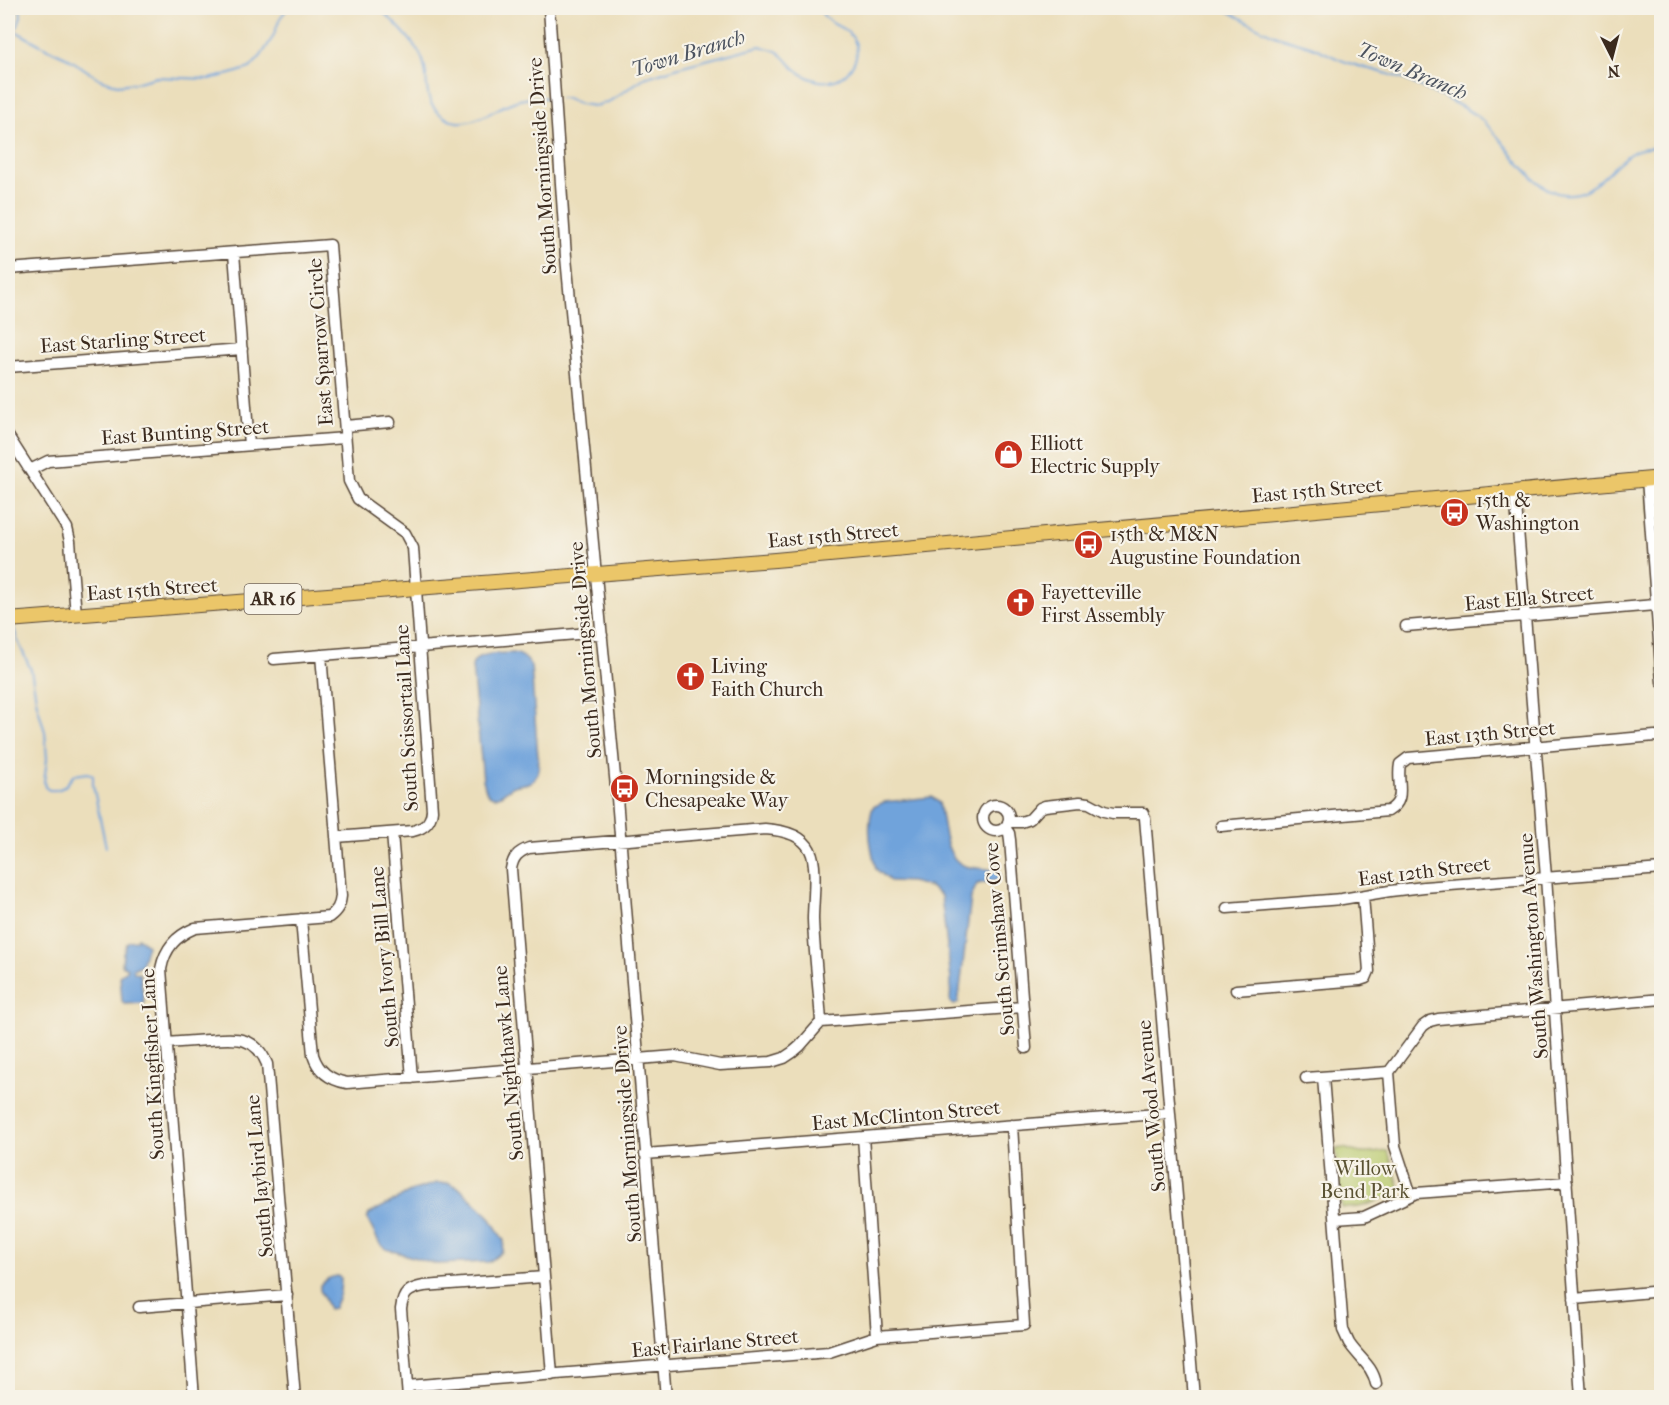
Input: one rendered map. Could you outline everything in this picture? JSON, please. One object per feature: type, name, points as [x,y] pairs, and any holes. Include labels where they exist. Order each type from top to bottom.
[{"type":"main road","name":"East 15th Street","points":[[8,620],[775,560],[1662,478]]},
{"type":"street","name":"South Morningside Drive","points":[[549,8],[566,257],[621,840],[666,1398]]},
{"type":"street","name":"East Sparrow Circle","points":[[8,269],[330,245],[349,481],[358,499],[405,533],[413,548],[416,588]]},
{"type":"street","points":[[234,253],[249,445]]},
{"type":"street","name":"East Starling Street","points":[[8,367],[242,349]]},
{"type":"street","points":[[345,426],[390,422]]},
{"type":"street","points":[[8,436],[67,528],[76,615]]},
{"type":"street","name":"East Bunting Street","points":[[30,470],[48,461],[345,438]]},
{"type":"street","points":[[1647,479],[1662,682]]},
{"type":"street","name":"South Washington Avenue","points":[[1515,492],[1556,1008],[1581,1398]]},
{"type":"street","name":"South Scissortail Lane","points":[[336,837],[421,829],[431,818],[416,588]]},
{"type":"street","name":"East Ella Street","points":[[1406,626],[1655,606]]},
{"type":"street","points":[[274,659],[589,633],[602,634]]},
{"type":"street","name":"South Kingfisher Lane","points":[[194,1398],[160,969],[166,952],[178,937],[195,928],[329,916],[336,912],[340,905],[321,656]]},
{"type":"street","name":"East 13th Street","points":[[1221,826],[1388,811],[1399,803],[1398,773],[1400,764],[1408,758],[1655,736],[1662,738]]},
{"type":"street","name":"South Wood Avenue","points":[[1007,825],[1030,819],[1045,806],[1080,802],[1089,803],[1113,813],[1143,813],[1146,824],[1194,1398]]},
{"type":"street","name":"South Scrimshaw Cove","points":[[1007,825],[1026,1048]]},
{"type":"street","points":[[621,840],[755,830],[776,830],[797,837],[810,850],[813,860],[813,921],[821,1022]]},
{"type":"street","name":"South Ivory Bill Lane","points":[[392,832],[412,1078]]},
{"type":"street","name":"South Nighthawk Lane","points":[[552,1375],[511,869],[516,855],[529,848],[621,840]]},
{"type":"street","name":"East 12th Street","points":[[1227,908],[1342,899],[1424,887],[1662,869]]},
{"type":"street","points":[[1236,990],[1366,978],[1370,971],[1363,896]]},
{"type":"street","points":[[301,919],[311,1049],[317,1065],[330,1078],[347,1083],[675,1056],[720,1065],[771,1062],[793,1052],[821,1022],[1023,1007]]},
{"type":"street","points":[[1410,1195],[1395,1146],[1389,1072],[1423,1026],[1438,1019],[1662,999]]},
{"type":"street","name":"South Jaybird Lane","points":[[166,1043],[237,1038],[250,1043],[261,1052],[264,1058],[268,1073],[295,1398]]},
{"type":"street","points":[[1306,1078],[1389,1072]]},
{"type":"street","points":[[1323,1077],[1344,1330],[1349,1342],[1374,1375],[1376,1384]]},
{"type":"street","name":"East McClinton Street","points":[[645,1154],[1170,1113]]},
{"type":"street","name":"East Fairlane Street","points":[[407,1392],[552,1375],[829,1352],[877,1336],[1024,1325],[1012,1125]]},
{"type":"street","points":[[863,1137],[877,1336]]},
{"type":"street","points":[[1335,1220],[1364,1217],[1416,1193],[1567,1182]]},
{"type":"street","points":[[407,1392],[401,1309],[406,1293],[413,1288],[424,1286],[544,1277]]},
{"type":"street","points":[[1574,1299],[1662,1291]]},
{"type":"street","points":[[140,1307],[287,1295]]},
{"type":"green space","points":[[1661,478],[1661,682],[1647,479]]},
{"type":"green space","name":"Willow Bend Park","points":[[1344,1148],[1365,1153],[1388,1151],[1400,1189],[1366,1205],[1342,1208],[1336,1149]]},
{"type":"water","points":[[513,653],[524,657],[531,666],[539,770],[531,782],[514,786],[500,796],[494,797],[489,795],[485,789],[483,780],[472,666],[483,656]]},
{"type":"water","points":[[932,797],[939,803],[948,848],[958,862],[969,867],[998,871],[1001,877],[977,884],[971,897],[958,1003],[953,1005],[950,1002],[951,980],[941,896],[930,887],[911,882],[890,881],[876,869],[870,838],[873,807],[884,802]]},
{"type":"water","points":[[138,937],[147,945],[141,965],[133,969],[134,972],[140,974],[144,1003],[124,1004],[120,975],[127,968],[122,965],[123,953],[127,943],[137,940]]},
{"type":"water","points":[[437,1183],[449,1183],[458,1187],[489,1216],[504,1241],[503,1251],[489,1262],[436,1264],[386,1249],[380,1244],[367,1219],[369,1214],[414,1190]]},
{"type":"water","points":[[337,1276],[341,1278],[340,1293],[334,1308],[329,1309],[320,1285]]},
{"type":"waterway","points":[[12,30],[18,26],[21,16],[20,8]]},
{"type":"waterway","name":"Town Branch","points":[[8,27],[66,57],[100,79],[117,85],[156,77],[209,79],[250,68],[261,56],[273,37],[280,18],[288,8]]},
{"type":"waterway","name":"Town Branch","points":[[377,8],[389,17],[419,52],[425,66],[431,104],[448,119],[458,122],[471,121],[519,100],[551,98]]},
{"type":"waterway","name":"Town Branch","points":[[560,98],[595,106],[610,101],[644,78],[760,46],[778,52],[801,74],[809,78],[818,81],[834,80],[848,72],[856,56],[857,47],[852,36],[827,19],[820,8]]},
{"type":"waterway","name":"Town Branch","points":[[1223,8],[1268,32],[1310,46],[1346,62],[1407,81],[1465,109],[1487,124],[1528,173],[1551,191],[1563,194],[1588,189],[1637,150],[1662,149]]},
{"type":"waterway","points":[[8,568],[12,580],[11,602]]},
{"type":"waterway","points":[[13,625],[31,670],[45,732],[47,759],[45,787],[49,790],[57,790],[64,787],[74,775],[88,773],[93,775],[106,847]]},
{"type":"place","name":"Elliott Electric Supply","points":[[1009,455]]},
{"type":"place","name":"15th & Washington","points":[[1455,512]]},
{"type":"place","name":"15th & M&N Augustine Foundation","points":[[1089,545]]},
{"type":"place","name":"Fayetteville First Assembly","points":[[1020,603]]},
{"type":"place","name":"Living Faith Church","points":[[690,677]]},
{"type":"place","name":"Morningside & Chesapeake Way","points":[[624,788]]}]
